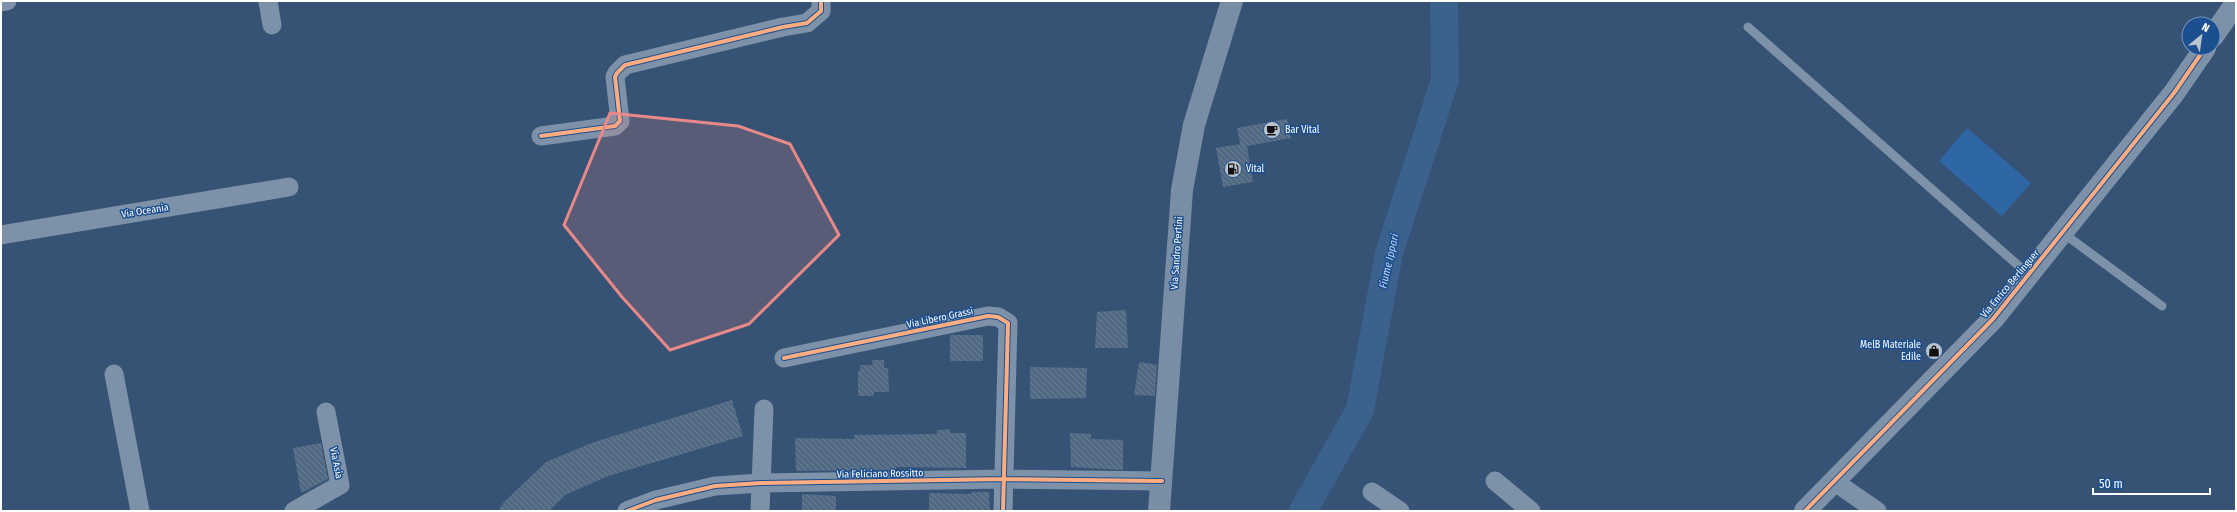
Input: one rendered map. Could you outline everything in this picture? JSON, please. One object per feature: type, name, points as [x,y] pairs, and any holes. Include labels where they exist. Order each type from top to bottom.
[{"type":"main road","name":"Via Sandro Pertini","points":[[1159,511],[1182,190],[1194,125],[1232,1]]},
{"type":"street","points":[[1,2],[7,1]]},
{"type":"street","points":[[268,1],[272,25]]},
{"type":"street","points":[[541,136],[615,126],[620,121],[615,77],[625,65],[783,27],[807,23],[821,11],[821,1]]},
{"type":"street","points":[[2221,25],[2236,3]]},
{"type":"street","name":"Via Enrico Berlinguer","points":[[1805,511],[1993,319],[2174,93],[2199,56]]},
{"type":"street","name":"Via Oceania","points":[[1,235],[289,187]]},
{"type":"street","name":"Via Libero Grassi","points":[[784,358],[988,316],[998,317],[1008,323],[1003,511]]},
{"type":"street","points":[[114,374],[140,511]]},
{"type":"street","points":[[760,511],[764,409]]},
{"type":"street","name":"Via Asia","points":[[294,511],[340,485],[326,412]]},
{"type":"street","name":"Via Feliciano Rossitto","points":[[627,511],[656,500],[715,486],[761,483],[1005,479],[1162,481]]},
{"type":"street","points":[[1495,481],[1531,511]]},
{"type":"street","points":[[1835,482],[1876,511]]},
{"type":"street","points":[[1372,492],[1400,511]]},
{"type":"lane","points":[[1748,27],[2029,275]]},
{"type":"lane","points":[[2063,233],[2162,306]]},
{"type":"highlighted area","points":[[610,113],[738,126],[790,144],[839,235],[749,324],[670,350],[622,297],[564,225]]},
{"type":"shaded area","points":[[1967,128],[2031,183],[2002,216],[1939,161]]},
{"type":"building","points":[[1287,119],[1291,138],[1247,146],[1253,182],[1223,187],[1216,148],[1240,144],[1237,128]]},
{"type":"building","points":[[1126,310],[1128,348],[1095,348],[1097,312]]},
{"type":"building","points":[[950,335],[983,335],[983,361],[950,361]]},
{"type":"building","points":[[872,360],[884,360],[884,368],[888,368],[889,392],[874,392],[874,396],[858,396],[858,371],[860,371],[860,365],[873,365]]},
{"type":"building","points":[[1139,362],[1157,365],[1155,396],[1134,395]]},
{"type":"building","points":[[1030,367],[1087,368],[1086,398],[1030,399]]},
{"type":"building","points":[[732,400],[743,436],[608,476],[565,495],[549,511],[498,511],[505,501],[546,462],[594,442]]},
{"type":"building","points":[[950,429],[950,433],[966,433],[966,468],[896,467],[896,470],[796,471],[795,438],[854,439],[854,435],[937,434],[937,430]]},
{"type":"building","points":[[1070,433],[1091,434],[1091,439],[1123,440],[1123,470],[1071,467]]},
{"type":"building","points":[[321,443],[328,479],[301,493],[293,448]]},
{"type":"building","points":[[971,492],[989,492],[990,511],[929,511],[929,493],[971,494]]},
{"type":"building","points":[[802,494],[836,496],[836,511],[802,511]]},
{"type":"waterway","name":"Fiume Ippari","points":[[1303,511],[1360,410],[1389,253],[1445,80],[1444,1]]},
{"type":"cycle path","points":[[541,136],[615,126],[620,121],[615,77],[625,65],[783,27],[807,23],[821,11],[821,1]]},
{"type":"cycle path","points":[[1805,511],[1993,319],[2174,93],[2199,56]]},
{"type":"cycle path","points":[[784,358],[988,316],[998,317],[1008,323],[1003,511]]},
{"type":"cycle path","points":[[627,511],[656,500],[715,486],[761,483],[1005,479],[1162,481]]},
{"type":"place","name":"Bar Vital","points":[[1272,130]]},
{"type":"place","name":"Vital","points":[[1233,169]]},
{"type":"place","name":"MelB Materiale Edile","points":[[1934,351]]}]
